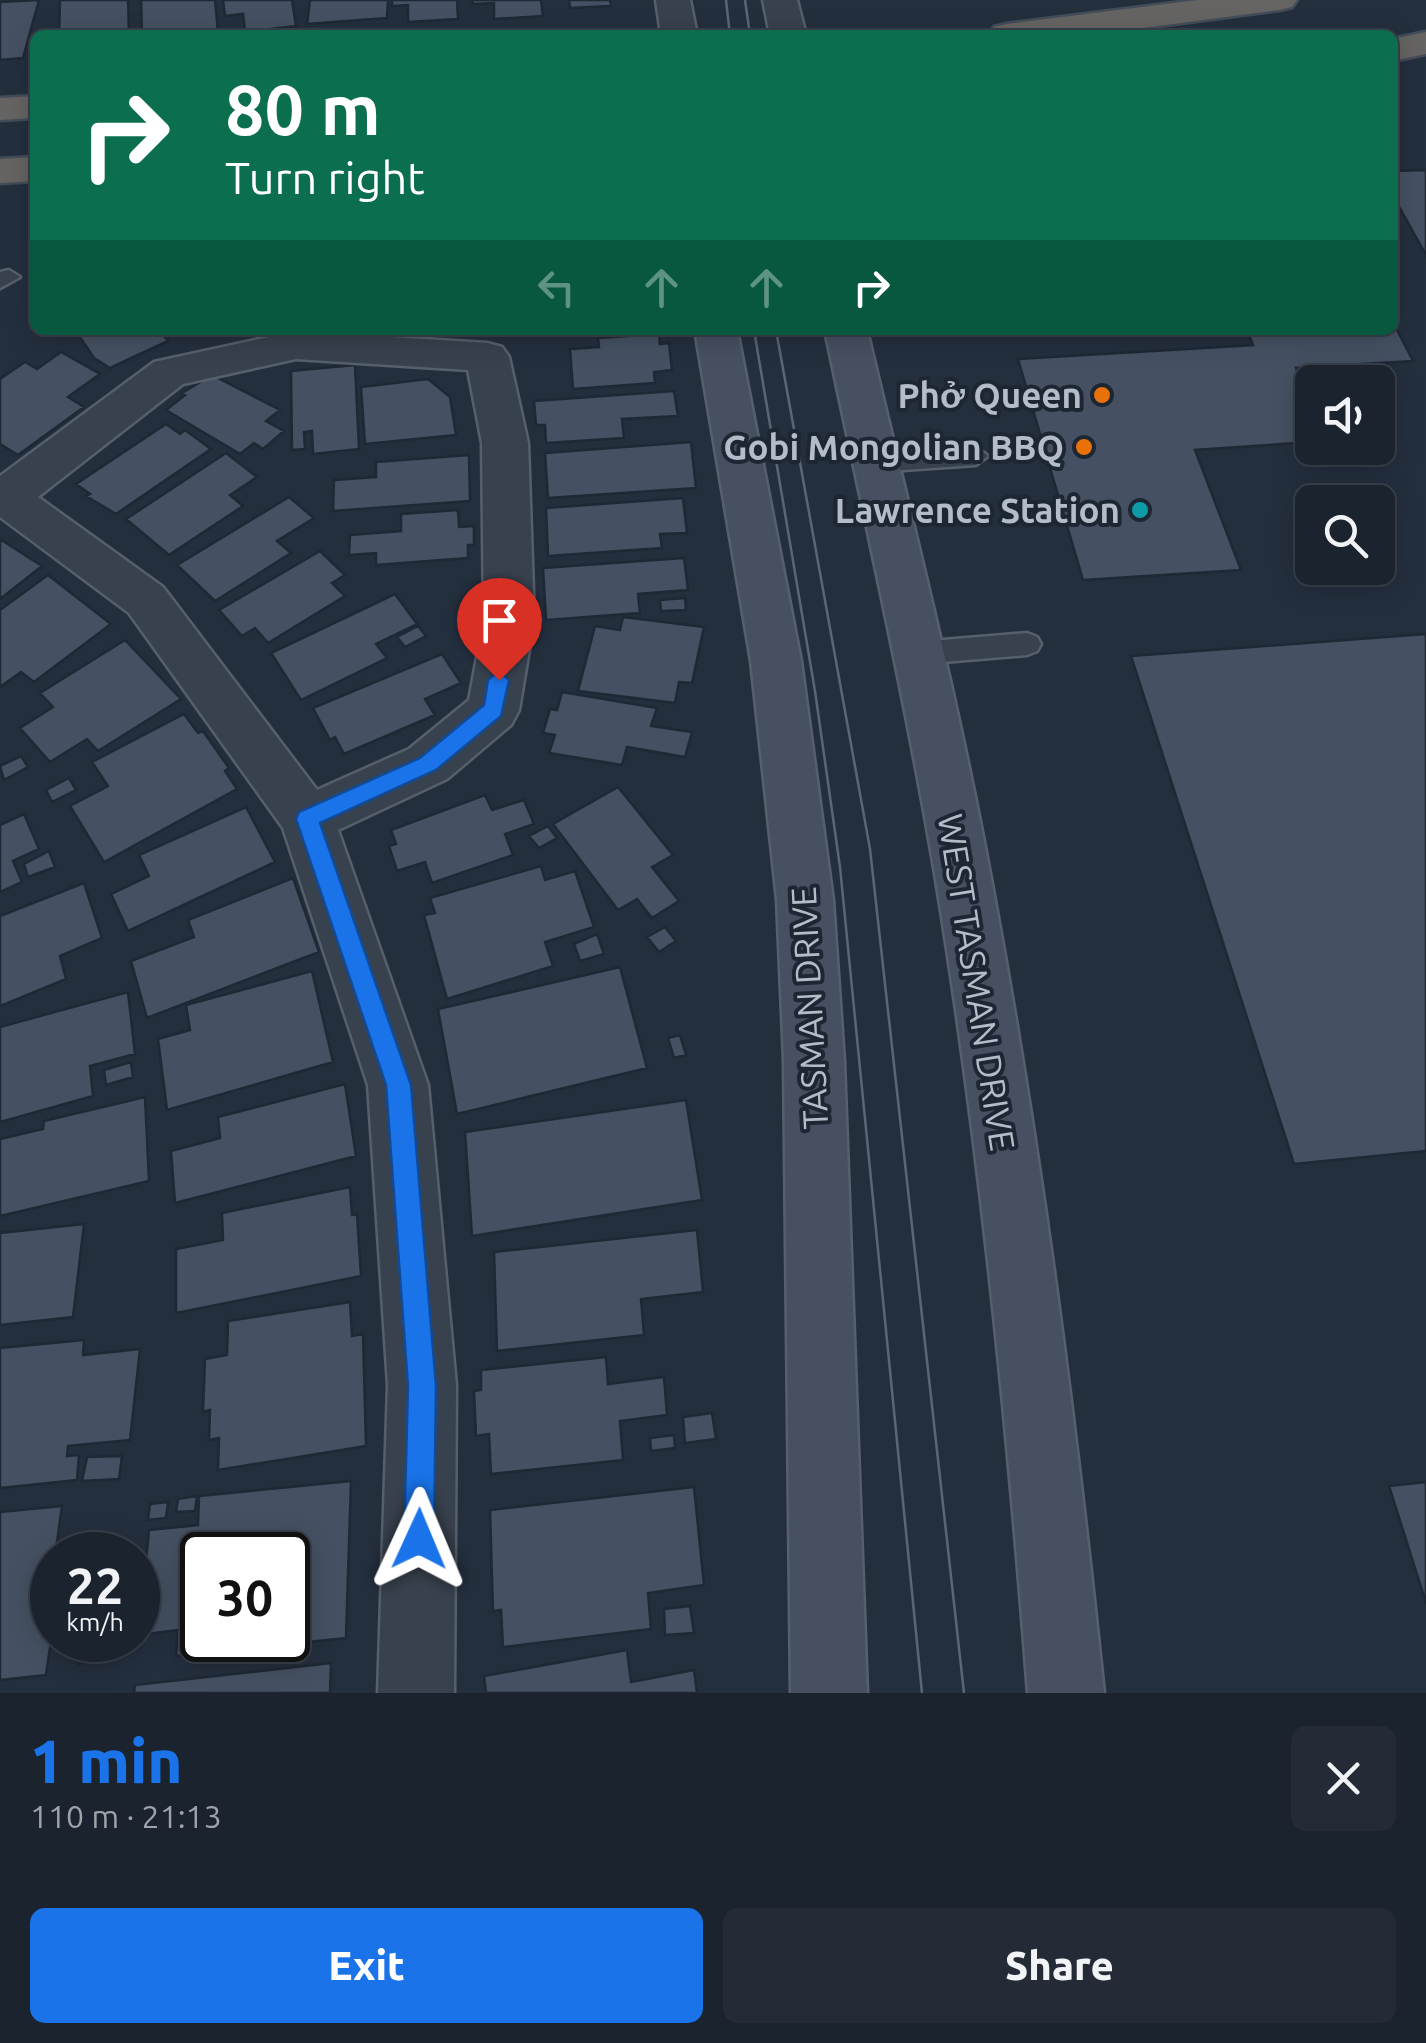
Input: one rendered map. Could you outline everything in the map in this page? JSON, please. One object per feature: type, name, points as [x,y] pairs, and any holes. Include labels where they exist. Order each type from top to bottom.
[{"type":"highway","points":[[1046,30],[1280,0]]},
{"type":"highway","points":[[1398,49],[1426,43]]},
{"type":"highway","points":[[0,109],[30,107]]},
{"type":"highway","points":[[0,171],[30,169]]},
{"type":"main road","name":"TASMAN DRIVE","points":[[717,335],[776,661],[805,900],[814,1060],[829,1693]]},
{"type":"main road","points":[[847,335],[919,653]]},
{"type":"main road","name":"WEST TASMAN DRIVE","points":[[919,653],[967,903],[1017,1232],[1066,1693]]},
{"type":"street","points":[[673,0],[678,30]]},
{"type":"street","points":[[780,0],[787,30]]},
{"type":"street","points":[[307,819],[428,764],[494,710],[509,620],[505,443],[488,357],[296,345],[169,372],[3,494],[146,600],[307,819],[398,1085],[422,1386],[416,1693]]},
{"type":"lane","points":[[874,463],[976,456]]},
{"type":"lane","points":[[919,653],[1027,644]]},
{"type":"building","points":[[39,0],[23,58],[0,60],[0,2]]},
{"type":"building","points":[[60,0],[128,0],[129,30],[59,30]]},
{"type":"building","points":[[141,0],[215,0],[218,30],[142,30]]},
{"type":"building","points":[[223,0],[292,0],[296,26],[245,30],[243,14],[225,16]]},
{"type":"building","points":[[310,0],[388,0],[387,18],[307,24]]},
{"type":"building","points":[[392,0],[457,0],[458,19],[408,22],[408,5],[392,6]]},
{"type":"building","points":[[472,0],[541,0],[543,16],[494,19],[494,3],[473,4]]},
{"type":"building","points":[[569,0],[610,0],[611,6],[570,8]]},
{"type":"building","points":[[1426,170],[1426,255],[1398,205],[1398,171]]},
{"type":"building","name":"Lawrence Station","points":[[1398,332],[1413,361],[1295,365],[1295,443],[1195,450],[1241,570],[1083,580],[1018,359],[1253,345],[1249,335],[1398,335]]},
{"type":"building","points":[[78,335],[164,335],[168,341],[110,368],[94,358]]},
{"type":"building","points":[[659,335],[660,344],[669,343],[672,370],[654,372],[655,383],[573,389],[570,349],[599,347],[598,338]]},
{"type":"building","points":[[61,352],[100,374],[68,397],[84,407],[18,455],[0,444],[0,379],[25,362],[37,369]]},
{"type":"building","points":[[355,365],[359,449],[313,454],[312,431],[304,432],[305,449],[292,450],[291,371]]},
{"type":"building","points":[[212,375],[280,410],[266,421],[284,431],[263,449],[254,443],[240,454],[166,410],[185,395],[182,393]]},
{"type":"building","points":[[428,379],[450,397],[456,435],[365,444],[361,387]]},
{"type":"building","points":[[674,391],[678,416],[622,419],[624,438],[546,443],[545,425],[536,425],[534,401]]},
{"type":"building","points":[[166,424],[180,434],[185,430],[211,449],[116,514],[86,496],[90,494],[76,484]]},
{"type":"building","points":[[691,442],[696,488],[548,498],[545,453]]},
{"type":"building","points":[[226,453],[257,477],[230,495],[243,506],[169,555],[126,519]]},
{"type":"building","points":[[469,455],[470,501],[333,511],[334,480],[376,477],[376,462]]},
{"type":"building","points":[[289,497],[314,518],[277,541],[291,553],[215,601],[177,565]]},
{"type":"building","points":[[683,498],[687,533],[660,534],[662,548],[548,556],[546,508]]},
{"type":"building","points":[[458,510],[459,527],[474,526],[474,545],[468,545],[468,558],[376,565],[376,553],[349,555],[350,535],[401,531],[401,514]]},
{"type":"building","points":[[0,539],[42,566],[0,599]]},
{"type":"building","points":[[320,551],[345,575],[332,583],[345,596],[268,643],[255,628],[242,636],[219,610]]},
{"type":"building","points":[[684,558],[688,590],[638,594],[640,613],[546,620],[543,568]]},
{"type":"building","points":[[48,575],[111,624],[34,682],[21,672],[0,687],[0,610]]},
{"type":"building","points":[[395,594],[417,624],[376,644],[387,658],[301,700],[271,653]]},
{"type":"building","points":[[685,598],[686,610],[661,611],[660,600]]},
{"type":"building","points":[[623,617],[704,627],[692,683],[679,682],[675,703],[578,691],[595,626],[620,630]]},
{"type":"building","points":[[418,626],[426,636],[405,647],[397,637]]},
{"type":"building","points":[[1426,634],[1426,1151],[1294,1164],[1131,656]]},
{"type":"building","points":[[125,640],[181,699],[98,751],[87,739],[50,762],[20,728],[53,707],[40,693]]},
{"type":"building","points":[[442,654],[461,683],[425,699],[435,715],[344,754],[335,737],[330,740],[313,708]]},
{"type":"building","points":[[562,692],[657,708],[651,726],[692,732],[685,757],[627,747],[622,765],[549,753],[555,735],[543,733],[550,709],[557,710]]},
{"type":"building","points":[[184,714],[198,733],[203,731],[229,768],[225,771],[237,789],[104,862],[70,806],[108,786],[92,762]]},
{"type":"building","points":[[21,756],[28,767],[4,780],[0,766]]},
{"type":"building","points":[[69,778],[76,790],[52,802],[46,790]]},
{"type":"building","points":[[618,787],[673,855],[652,867],[679,901],[652,918],[637,899],[618,910],[553,824]]},
{"type":"building","points":[[485,795],[492,810],[524,800],[534,824],[505,834],[513,855],[432,883],[425,862],[397,871],[389,846],[396,844],[391,830]]},
{"type":"building","points":[[246,807],[275,862],[128,931],[111,894],[149,876],[139,855]]},
{"type":"building","points":[[24,814],[39,849],[13,861],[22,882],[0,892],[0,825]]},
{"type":"building","points":[[548,826],[557,838],[539,848],[529,836]]},
{"type":"building","points":[[49,851],[55,867],[28,877],[24,864]]},
{"type":"building","points":[[541,866],[545,880],[575,871],[594,927],[545,942],[553,966],[447,999],[424,915],[435,913],[430,898]]},
{"type":"building","points":[[293,878],[319,952],[147,1018],[131,961],[194,937],[188,920]]},
{"type":"building","points":[[84,883],[102,938],[60,956],[66,979],[0,1006],[0,916]]},
{"type":"building","points":[[665,927],[676,941],[659,952],[647,937]]},
{"type":"building","points":[[597,934],[604,954],[580,961],[574,944]]},
{"type":"building","points":[[620,967],[647,1068],[457,1114],[438,1009]]},
{"type":"building","points":[[312,971],[333,1062],[167,1110],[158,1039],[190,1030],[186,1005]]},
{"type":"building","points":[[128,992],[135,1054],[90,1066],[93,1096],[0,1122],[0,1027]]},
{"type":"building","points":[[680,1035],[686,1055],[674,1058],[668,1038]]},
{"type":"building","points":[[131,1062],[133,1077],[106,1085],[104,1070]]},
{"type":"building","points":[[345,1084],[356,1156],[175,1203],[171,1151],[220,1138],[218,1117]]},
{"type":"building","points":[[145,1097],[149,1181],[0,1216],[0,1139],[43,1129],[44,1121]]},
{"type":"building","points":[[686,1100],[702,1200],[472,1236],[465,1132]]},
{"type":"building","points":[[350,1187],[352,1215],[357,1214],[361,1276],[176,1313],[176,1249],[223,1240],[222,1213]]},
{"type":"building","points":[[84,1224],[73,1317],[0,1325],[0,1233]]},
{"type":"building","points":[[697,1230],[703,1292],[641,1299],[644,1335],[497,1351],[494,1252]]},
{"type":"building","points":[[350,1302],[352,1336],[363,1334],[366,1446],[218,1470],[219,1438],[209,1440],[210,1410],[203,1412],[205,1359],[227,1355],[228,1321]]},
{"type":"building","points":[[84,1340],[83,1355],[140,1349],[130,1440],[68,1446],[67,1456],[79,1455],[77,1480],[0,1488],[0,1348]]},
{"type":"building","points":[[606,1357],[608,1384],[664,1377],[667,1415],[620,1421],[623,1460],[491,1474],[489,1434],[476,1436],[474,1391],[481,1390],[481,1370]]},
{"type":"building","points":[[712,1413],[716,1439],[685,1443],[683,1417]]},
{"type":"building","points":[[674,1435],[675,1448],[651,1451],[650,1438]]},
{"type":"building","points":[[122,1456],[119,1479],[82,1481],[87,1457]]},
{"type":"building","points":[[351,1481],[346,1638],[310,1642],[310,1532],[180,1532],[180,1656],[176,1656],[178,1630],[160,1632],[160,1532],[149,1530],[198,1525],[199,1496]]},
{"type":"building","points":[[1426,1482],[1426,1603],[1389,1486]]},
{"type":"building","points":[[694,1487],[704,1585],[648,1593],[651,1629],[503,1647],[501,1610],[493,1611],[490,1510]]},
{"type":"building","points":[[197,1496],[195,1511],[176,1512],[178,1499]]},
{"type":"building","points":[[168,1502],[166,1518],[148,1520],[150,1504]]},
{"type":"building","points":[[62,1506],[58,1532],[30,1532],[30,1662],[48,1662],[46,1675],[0,1680],[0,1512]]},
{"type":"building","points":[[690,1606],[694,1633],[665,1635],[664,1609]]},
{"type":"building","points":[[627,1650],[631,1682],[694,1670],[697,1693],[486,1693],[484,1676]]},
{"type":"building","points":[[331,1663],[330,1693],[134,1693],[135,1685]]},
{"type":"tram line","points":[[726,0],[729,30]]},
{"type":"tram line","points":[[745,0],[749,30]]},
{"type":"tram line","points":[[755,335],[815,691],[840,867],[922,1693]]},
{"type":"tram line","points":[[777,335],[870,849],[964,1693]]},
{"type":"place","name":"Phở Queen","points":[[1102,395]]},
{"type":"place","name":"Gobi Mongolian BBQ","points":[[1084,447]]},
{"type":"place","name":"Lawrence Station","points":[[1140,510]]},
{"type":"route","points":[[419,1539],[422,1386],[398,1085],[307,819],[428,764],[494,710],[499,680]]}]
